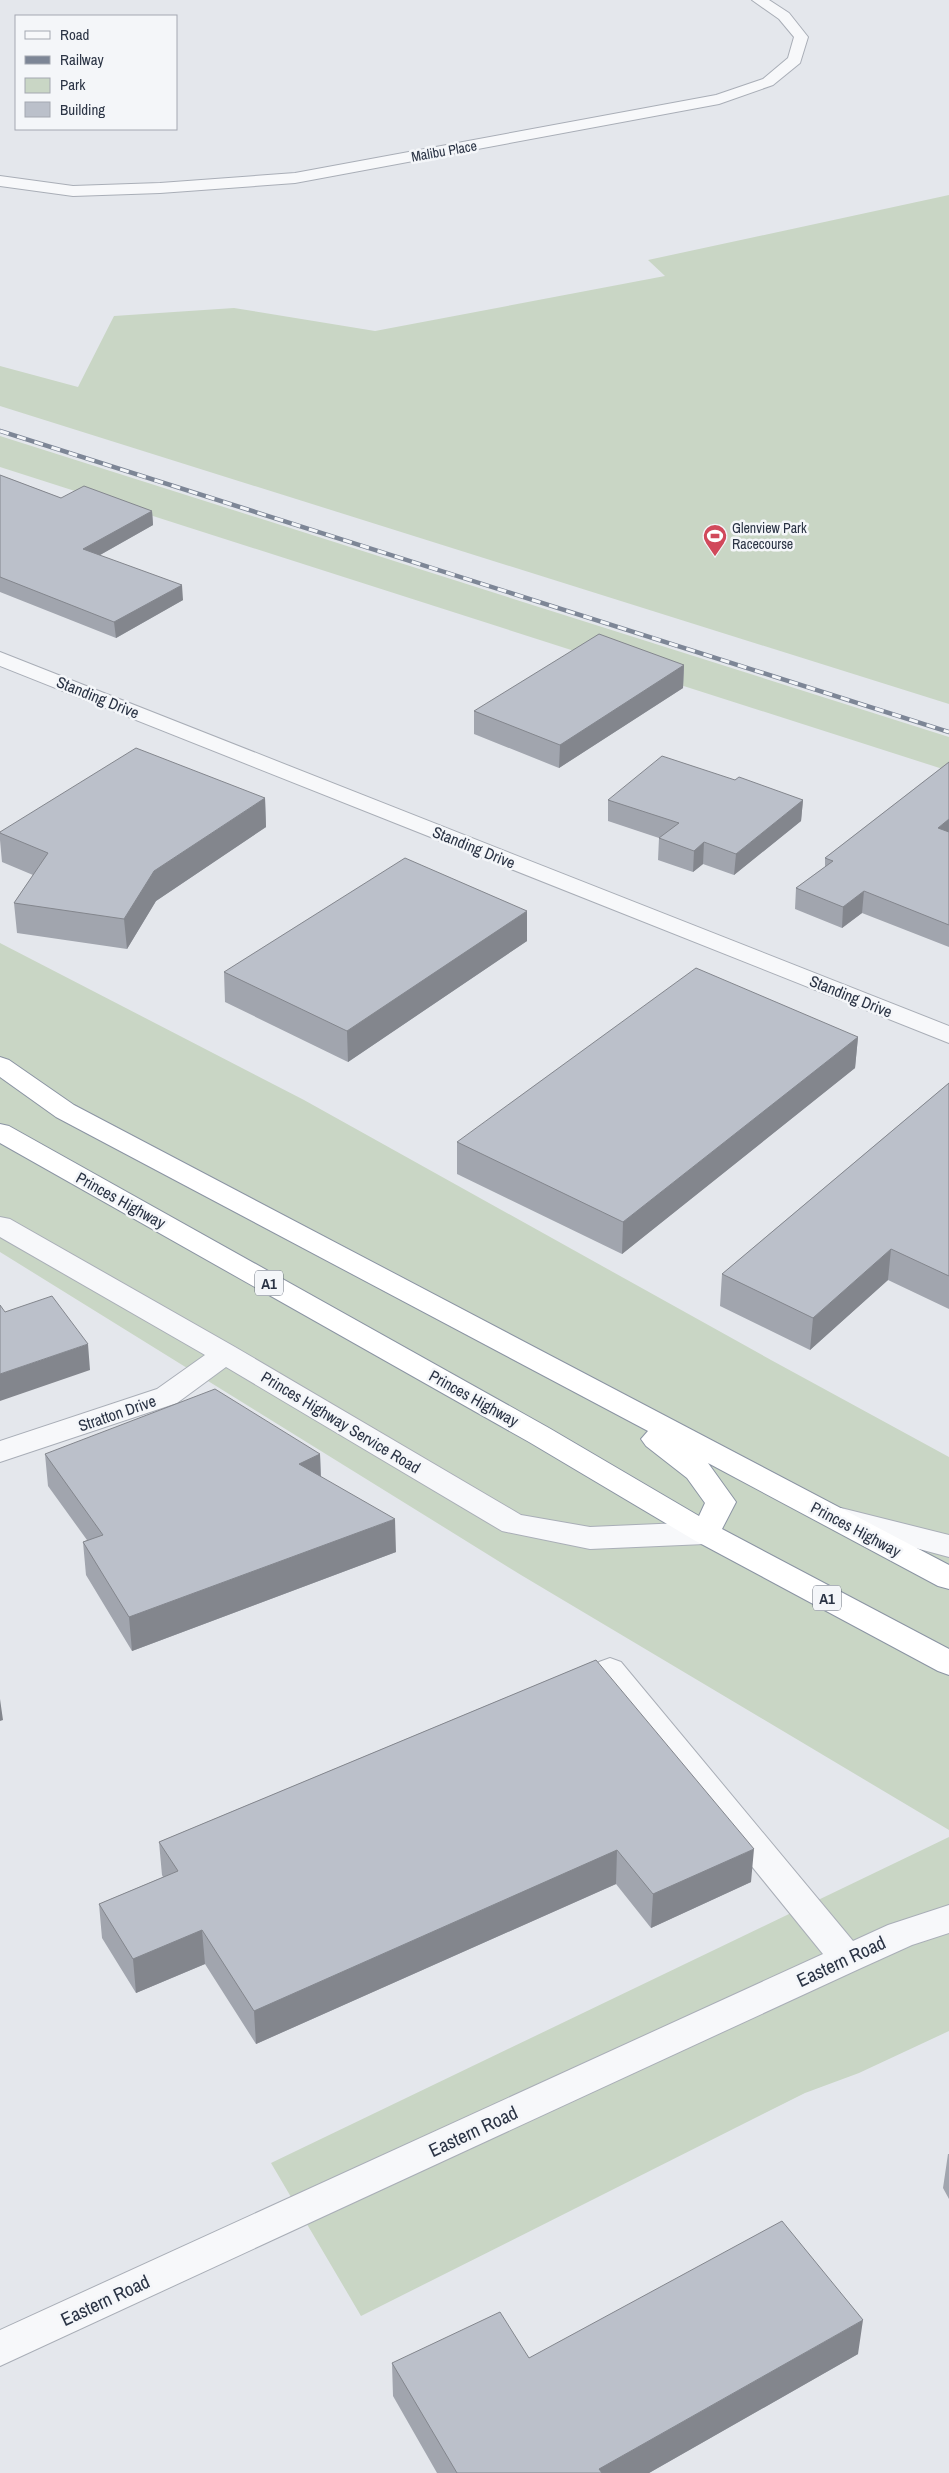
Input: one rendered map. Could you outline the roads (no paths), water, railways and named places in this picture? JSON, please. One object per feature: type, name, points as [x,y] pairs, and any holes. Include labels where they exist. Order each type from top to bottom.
[{"type":"highway","name":"Princes Highway","points":[[0,1065],[65,1111],[949,1578]]},
{"type":"highway","name":"Princes Highway","points":[[0,1132],[539,1435],[705,1533],[949,1663]]},
{"type":"highway","points":[[591,1389],[698,1471],[721,1502],[705,1533]]},
{"type":"street","name":"Malibu Place","points":[[0,181],[16,185],[73,191],[160,188],[295,178],[719,99],[768,82],[795,60],[801,37],[784,16],[759,0]]},
{"type":"street","name":"Standing Drive","points":[[0,658],[949,1035]]},
{"type":"street","name":"Princes Highway Service Road","points":[[0,1226],[225,1354],[513,1524],[590,1538],[705,1533]]},
{"type":"street","name":"Stratton Drive","points":[[0,1452],[167,1396],[225,1354]]},
{"type":"street","points":[[828,1514],[949,1546]]},
{"type":"street","points":[[610,1670],[847,1959]]},
{"type":"street","points":[[900,1934],[949,1911]]},
{"type":"street","name":"Eastern Road","points":[[0,2349],[900,1934],[949,1919]]},
{"type":"railway","points":[[0,431],[949,732]]},
{"type":"place","name":"Glenview Park Racecourse","points":[[715,557]]}]
